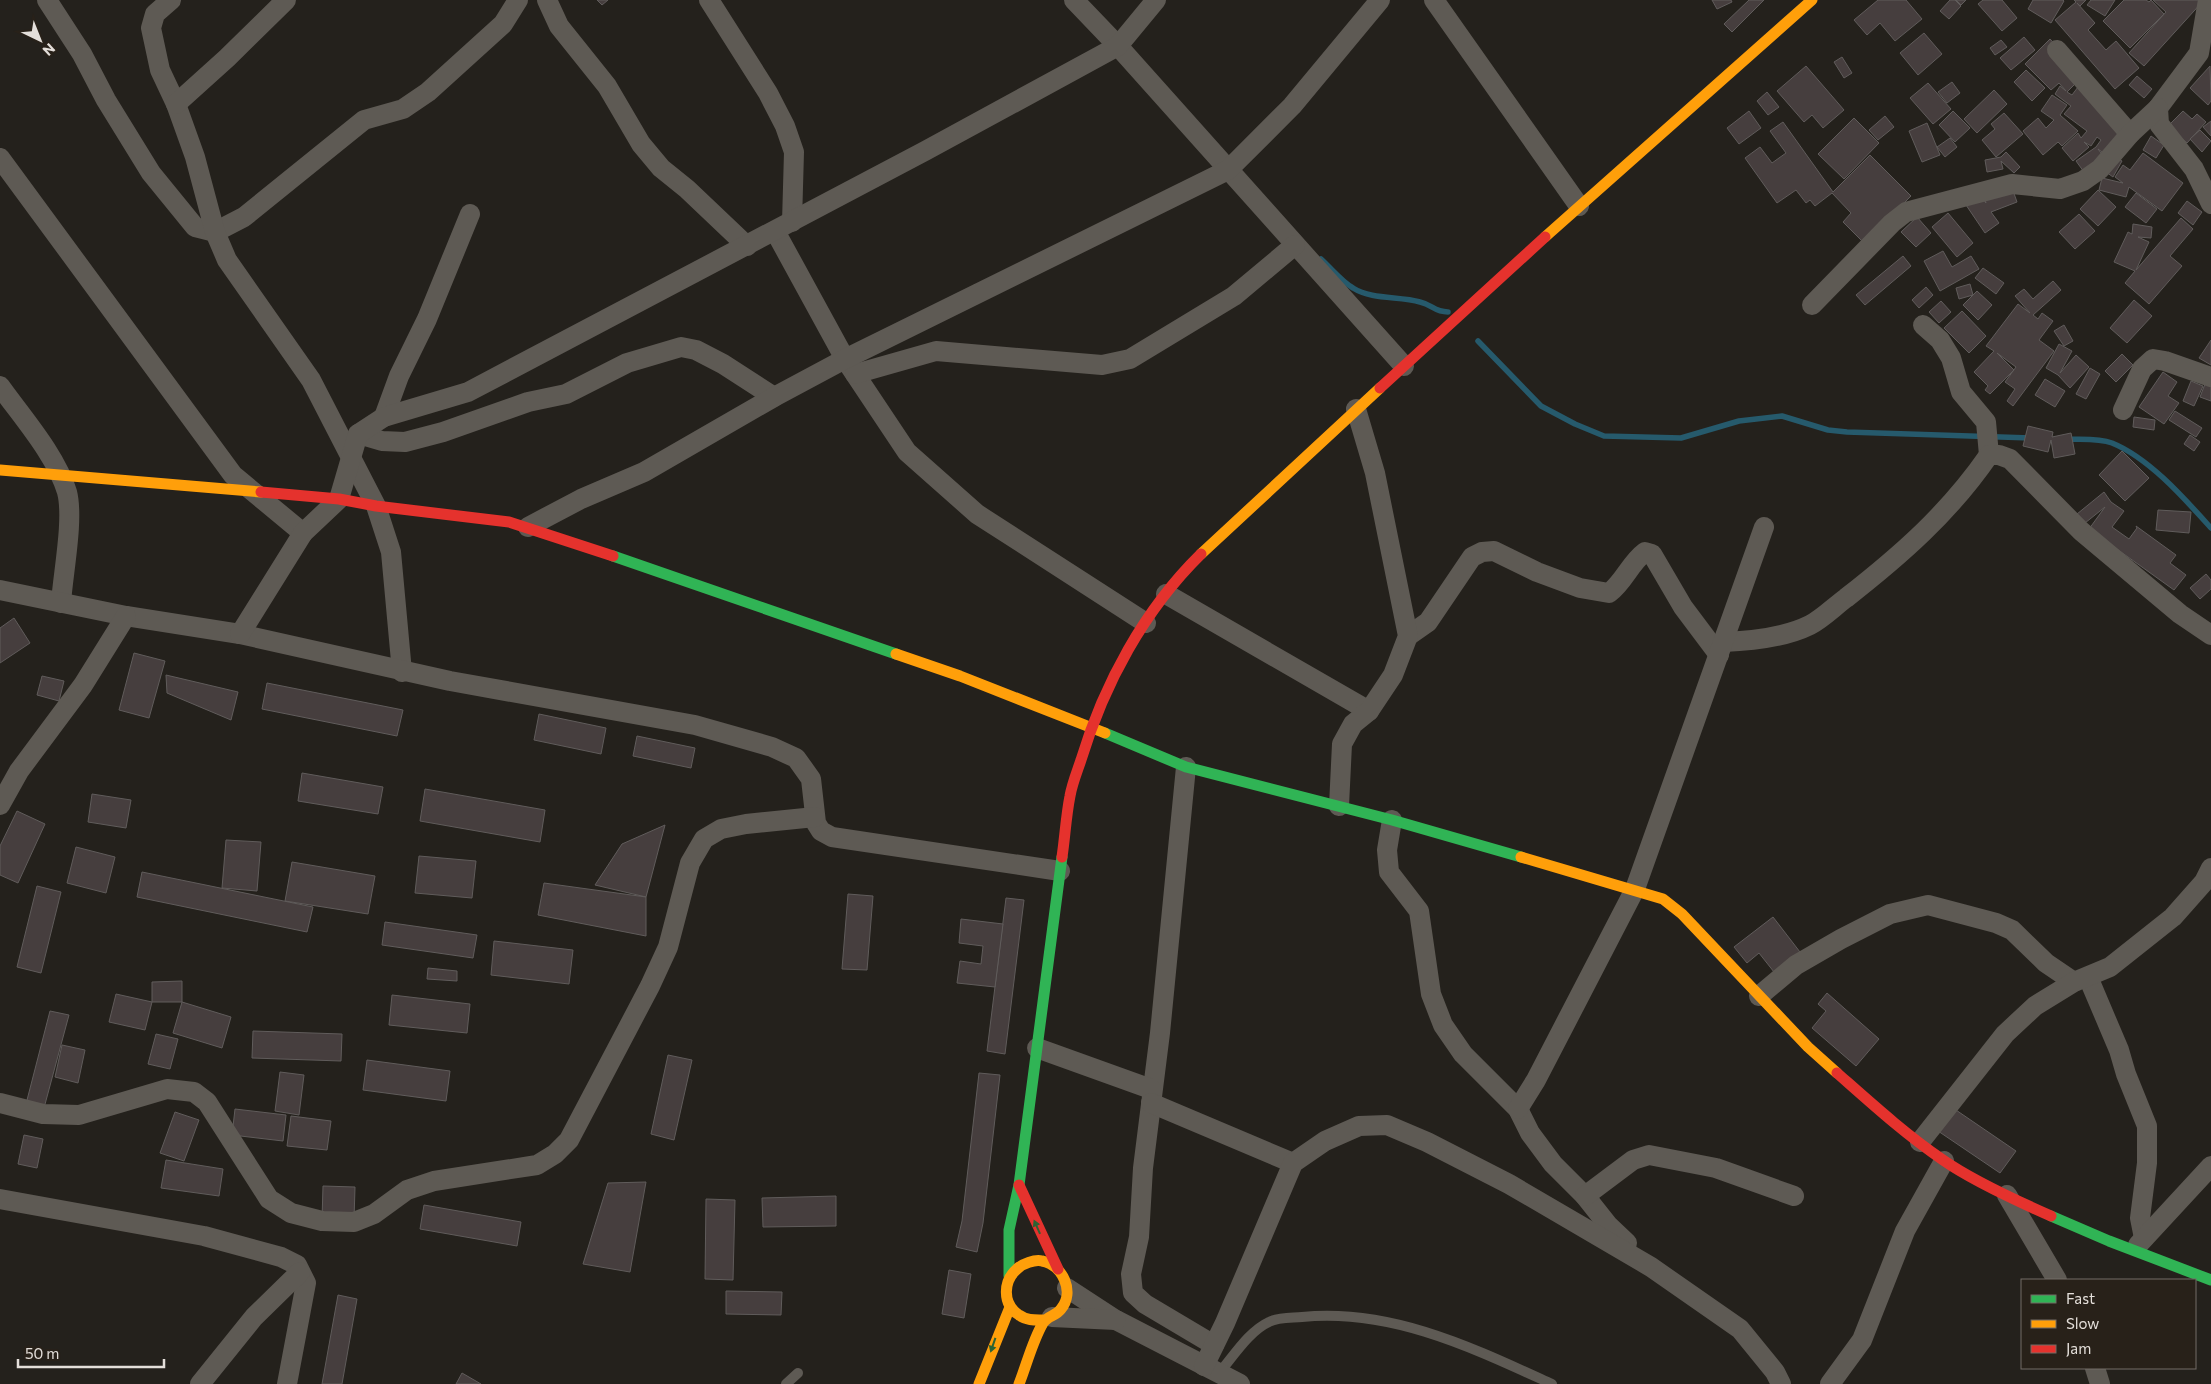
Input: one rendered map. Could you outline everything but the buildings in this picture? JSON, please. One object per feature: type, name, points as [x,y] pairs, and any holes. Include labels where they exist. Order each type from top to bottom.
[{"type":"street","points":[[46,0],[82,54],[106,100],[151,173],[195,227],[215,232],[244,217],[364,120],[403,109],[428,92],[503,24],[518,0]]},
{"type":"street","points":[[171,0],[155,14],[150,28],[160,70],[176,104],[195,157],[215,232],[228,260],[311,380],[376,506],[391,552],[402,672]]},
{"type":"street","points":[[176,104],[227,58],[286,0]]},
{"type":"street","points":[[547,0],[559,26],[607,86],[640,144],[660,168],[687,189],[747,246]]},
{"type":"street","points":[[709,0],[768,93],[785,126],[794,152],[792,222]]},
{"type":"street","points":[[1074,0],[1118,46],[1404,366]]},
{"type":"street","points":[[240,634],[303,533],[339,499],[350,455],[358,434],[384,417],[468,392],[747,246],[1118,46],[1156,0]]},
{"type":"street","points":[[528,527],[582,499],[644,472],[774,397],[850,367],[1228,170],[1292,106],[1380,0]]},
{"type":"street","points":[[1434,0],[1579,206]]},
{"type":"street","points":[[1116,1320],[1048,1319],[1037,1322],[1022,1318],[1010,1308],[1006,1292],[1010,1276],[1009,1230],[1019,1185],[1070,795],[1091,726],[1113,677],[1146,623],[1182,573],[1356,409],[1579,206],[1812,0]]},
{"type":"street","points":[[1812,305],[1885,230],[1906,212],[2012,184],[2060,189],[2083,181],[2100,169],[2130,134],[2158,108],[2205,54],[2208,0]]},
{"type":"street","points":[[2057,50],[2130,134]]},
{"type":"street","points":[[2158,108],[2159,124],[2194,169],[2211,204]]},
{"type":"street","points":[[0,158],[233,475],[303,533]]},
{"type":"street","points":[[384,417],[399,376],[427,319],[470,214]]},
{"type":"street","points":[[775,231],[850,367],[907,452],[977,514],[1146,623]]},
{"type":"street","points":[[850,367],[936,351],[1102,366],[1130,360],[1234,296],[1295,245]]},
{"type":"street","points":[[1722,649],[1810,625],[1864,584],[1936,523],[1973,479],[1988,452],[1986,422],[1961,392],[1951,358],[1940,340],[1923,325]]},
{"type":"street","points":[[358,434],[382,441],[405,442],[528,402],[566,394],[627,363],[681,347],[696,350],[723,364],[774,397]]},
{"type":"street","points":[[2123,410],[2142,369],[2153,358],[2211,377]]},
{"type":"street","points":[[0,386],[51,458],[67,492],[69,510],[60,603]]},
{"type":"street","points":[[1339,806],[1342,744],[1353,724],[1369,710],[1393,675],[1408,636],[1375,473],[1356,409]]},
{"type":"street","points":[[1988,452],[2010,459],[2081,532],[2180,614],[2211,635]]},
{"type":"street","points":[[0,470],[339,499],[376,506],[509,522],[960,676],[1091,726],[1186,767],[1392,820],[1635,889],[1663,899],[1682,914],[1808,1047],[1893,1122],[1944,1161],[2007,1195],[2139,1244],[2211,1280]]},
{"type":"street","points":[[1518,1109],[1635,889],[1764,527]]},
{"type":"street","points":[[1408,636],[1428,622],[1472,557],[1482,552],[1494,551],[1537,572],[1580,588],[1609,593],[1615,588],[1638,557],[1645,552],[1652,554],[1683,607],[1722,649]]},
{"type":"street","points":[[0,590],[126,616],[240,634],[402,672],[695,725],[772,747],[796,758],[811,779],[816,823],[821,831],[832,837],[1060,871]]},
{"type":"street","points":[[1166,594],[1369,710]]},
{"type":"street","points":[[0,805],[19,772],[83,685],[126,616]]},
{"type":"street","points":[[1186,767],[1160,1033],[1151,1096],[1139,1237],[1131,1274],[1133,1293],[1146,1304],[1214,1345]]},
{"type":"street","points":[[0,1103],[43,1114],[79,1115],[167,1089],[194,1092],[207,1102],[269,1199],[291,1213],[322,1221],[354,1222],[374,1214],[407,1190],[434,1181],[537,1165],[555,1154],[568,1140],[650,986],[668,947],[690,863],[704,839],[721,829],[746,824],[815,816]]},
{"type":"street","points":[[1392,820],[1387,850],[1390,872],[1419,911],[1431,994],[1444,1026],[1463,1054],[1518,1109],[1530,1133],[1553,1164],[1585,1196],[1608,1225],[1651,1268]]},
{"type":"street","points":[[1920,1142],[2005,1034],[2035,1006],[2081,980],[2110,967],[2173,917],[2204,882],[2211,868]]},
{"type":"street","points":[[1759,996],[1796,965],[1890,914],[1928,905],[1996,923],[2012,930],[2046,963],[2081,980],[2114,1038],[2147,1126],[2147,1164],[2140,1218],[2139,1244]]},
{"type":"street","points":[[1038,1048],[1151,1096],[1293,1163]]},
{"type":"street","points":[[1212,1369],[1214,1345],[1293,1163],[1324,1141],[1359,1126],[1387,1125],[1428,1142],[1509,1184],[1651,1268],[1740,1329],[1775,1372],[1781,1384]]},
{"type":"street","points":[[1585,1196],[1633,1160],[1649,1156],[1716,1168],[1794,1196]]},
{"type":"street","points":[[1830,1384],[1862,1340],[1905,1231],[1944,1161]]},
{"type":"street","points":[[2139,1244],[2211,1166]]},
{"type":"street","points":[[1019,1185],[1064,1278],[1067,1288],[1066,1300],[1060,1310],[1048,1319],[1019,1384]]},
{"type":"street","points":[[2007,1195],[2056,1279]]},
{"type":"street","points":[[0,1199],[204,1236],[281,1257],[296,1265],[306,1283],[287,1384]]},
{"type":"street","points":[[1010,1276],[1023,1263],[1042,1260],[1058,1269]]},
{"type":"street","points":[[200,1384],[254,1317],[300,1272]]},
{"type":"street","points":[[1067,1288],[1116,1320],[1240,1384]]},
{"type":"street","points":[[979,1384],[996,1336],[1010,1308]]},
{"type":"street","points":[[2094,1369],[2100,1384]]},
{"type":"lane","points":[[1212,1369],[1259,1327],[1271,1320],[1317,1316],[1386,1321],[1466,1345],[1552,1384]]},
{"type":"lane","points":[[786,1384],[798,1373]]},
{"type":"waterway","points":[[1321,259],[1344,282],[1360,292],[1420,302],[1440,311],[1448,312]]},
{"type":"waterway","points":[[1478,341],[1541,406],[1575,424],[1604,436],[1681,438],[1739,421],[1782,416],[1828,430],[1847,432],[2031,438]]},
{"type":"waterway","points":[[2066,439],[2101,440],[2126,450],[2139,458],[2165,480],[2211,528]]},
{"type":"traffic: fast","points":[[613,556],[896,654]]},
{"type":"traffic: fast","points":[[1105,733],[1186,767],[1392,820],[1521,857]]},
{"type":"traffic: fast","points":[[1009,1276],[1009,1230],[1019,1185],[1062,857]]},
{"type":"traffic: fast","points":[[2051,1216],[2109,1241],[2211,1280]]},
{"type":"traffic: slow","points":[[1545,237],[1812,0]]},
{"type":"traffic: slow","points":[[1201,554],[1380,388]]},
{"type":"traffic: slow","points":[[0,470],[261,492]]},
{"type":"traffic: slow","points":[[896,654],[960,676],[1105,733]]},
{"type":"traffic: slow","points":[[1521,857],[1663,899],[1682,914],[1808,1047],[1837,1073]]},
{"type":"traffic: slow","points":[[1019,1384],[1039,1330],[1047,1319],[1061,1309],[1067,1295],[1065,1280],[1056,1268],[1042,1261],[1032,1261],[1022,1265],[1012,1274],[1007,1286],[1007,1299],[1013,1310],[1022,1317],[1032,1320],[1045,1320]]},
{"type":"traffic: slow","points":[[979,1384],[1010,1307]]},
{"type":"traffic: jam","points":[[1380,388],[1545,237]]},
{"type":"traffic: jam","points":[[261,492],[339,499],[376,506],[509,522],[613,556]]},
{"type":"traffic: jam","points":[[1062,857],[1067,811],[1072,787],[1101,704],[1114,676],[1144,624],[1161,599],[1201,554]]},
{"type":"traffic: jam","points":[[1837,1073],[1875,1107],[1943,1160],[1981,1183],[2051,1216]]},
{"type":"traffic: jam","points":[[1019,1185],[1058,1269]]}]
